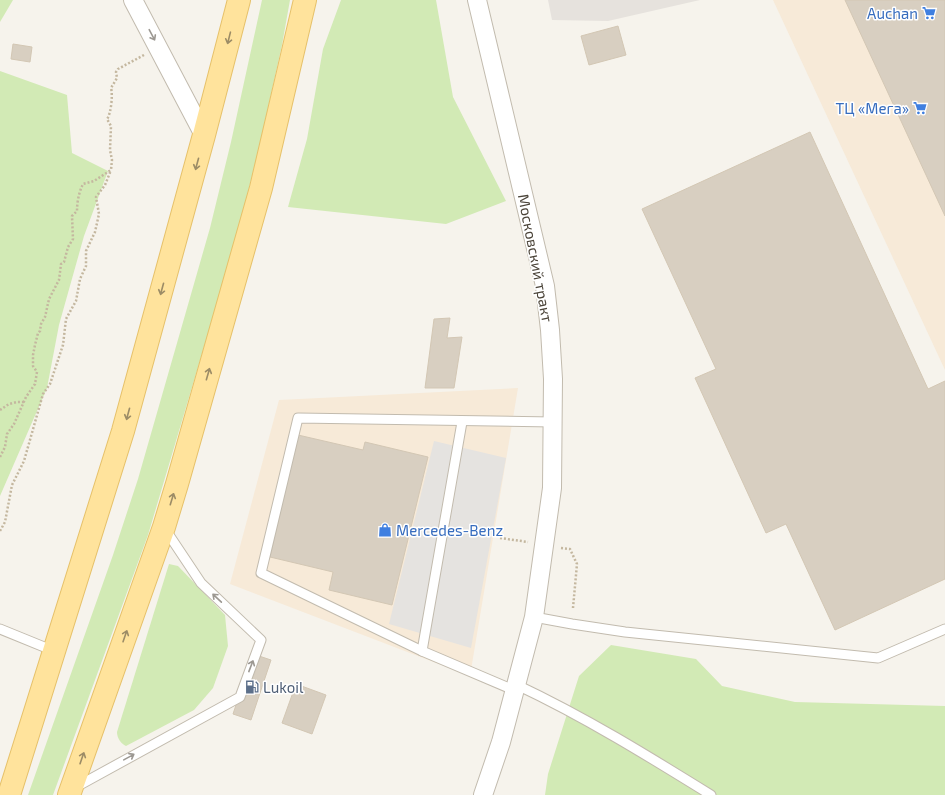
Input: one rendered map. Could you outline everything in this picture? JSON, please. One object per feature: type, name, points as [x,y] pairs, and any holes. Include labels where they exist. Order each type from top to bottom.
[{"type":"main road","points":[[9,795],[123,431],[204,135],[239,0]]},
{"type":"main road","points":[[70,793],[164,527],[261,188],[304,0]]},
{"type":"street","points":[[133,0],[204,135]]},
{"type":"street","name":"Московский тракт","points":[[477,0],[545,286],[553,372],[552,488],[534,617],[501,742],[483,795]]},
{"type":"lane","points":[[553,422],[462,422],[298,418],[261,573],[422,651],[540,696],[638,749],[711,795]]},
{"type":"lane","points":[[422,651],[462,422]]},
{"type":"lane","points":[[70,793],[240,697],[261,640],[200,583],[164,527]]},
{"type":"lane","points":[[534,617],[625,632],[878,658],[945,629]]},
{"type":"lane","points":[[0,629],[54,651]]},
{"type":"path","points":[[0,531],[5,522],[12,485],[24,461],[43,394],[50,384],[63,345],[66,318],[76,301],[80,279],[86,266],[86,251],[95,232],[99,214],[96,197],[105,185],[111,170],[111,126],[107,119],[111,114],[111,88],[117,78],[116,72],[118,69],[140,56],[146,55],[155,41]]},
{"type":"path","points":[[0,457],[4,447],[6,434],[14,424],[36,381],[37,372],[33,366],[35,345],[41,324],[45,317],[49,299],[59,280],[61,264],[64,262],[68,247],[73,239],[72,216],[77,211],[77,200],[81,189],[83,184],[94,181],[111,170]]},
{"type":"path","points":[[0,410],[9,404],[25,402]]},
{"type":"shaded area","points":[[548,0],[700,0],[608,21],[552,20]]},
{"type":"shaded area","points":[[773,0],[945,0],[945,370]]},
{"type":"shaded area","points":[[518,388],[470,676],[230,584],[279,400]]},
{"type":"shaded area","points":[[434,441],[506,458],[471,648],[389,624]]},
{"type":"green space","points":[[0,0],[13,0],[0,22]]},
{"type":"green space","points":[[262,0],[290,0],[282,45],[259,148],[237,236],[148,535],[53,795],[28,795],[113,555],[138,479],[210,228],[231,142]]},
{"type":"green space","points":[[341,0],[436,0],[453,97],[506,201],[446,224],[288,207],[307,139],[323,49]]},
{"type":"green space","points":[[0,71],[67,95],[72,153],[108,171],[84,236],[59,325],[47,388],[0,496]]},
{"type":"green space","points":[[169,564],[178,566],[225,615],[228,646],[213,688],[194,710],[126,746],[122,744],[117,732]]},
{"type":"green space","points":[[611,645],[696,659],[722,686],[795,702],[945,706],[945,795],[545,795],[548,774],[579,676]]},
{"type":"building","name":"ТЦ «Мега»","points":[[845,0],[945,0],[945,216]]},
{"type":"building","points":[[618,26],[626,55],[589,65],[581,36]]},
{"type":"building","points":[[13,44],[32,47],[30,62],[11,59]]},
{"type":"building","points":[[810,132],[928,389],[945,381],[945,579],[835,630],[786,524],[766,533],[695,378],[716,369],[642,209]]},
{"type":"building","points":[[450,318],[447,338],[462,337],[454,388],[425,388],[434,319]]},
{"type":"building","points":[[298,435],[363,450],[365,442],[428,457],[392,605],[329,590],[333,572],[270,557]]},
{"type":"building","points":[[253,654],[271,660],[251,720],[233,714]]},
{"type":"building","points":[[296,684],[326,695],[312,734],[282,723]]},
{"type":"place","name":"Auchan","points":[[929,13]]},
{"type":"place","name":"ТЦ «Мега»","points":[[920,108]]},
{"type":"place","name":"Mercedes-Benz","points":[[385,530]]},
{"type":"place","name":"Lukoil","points":[[252,687]]}]
